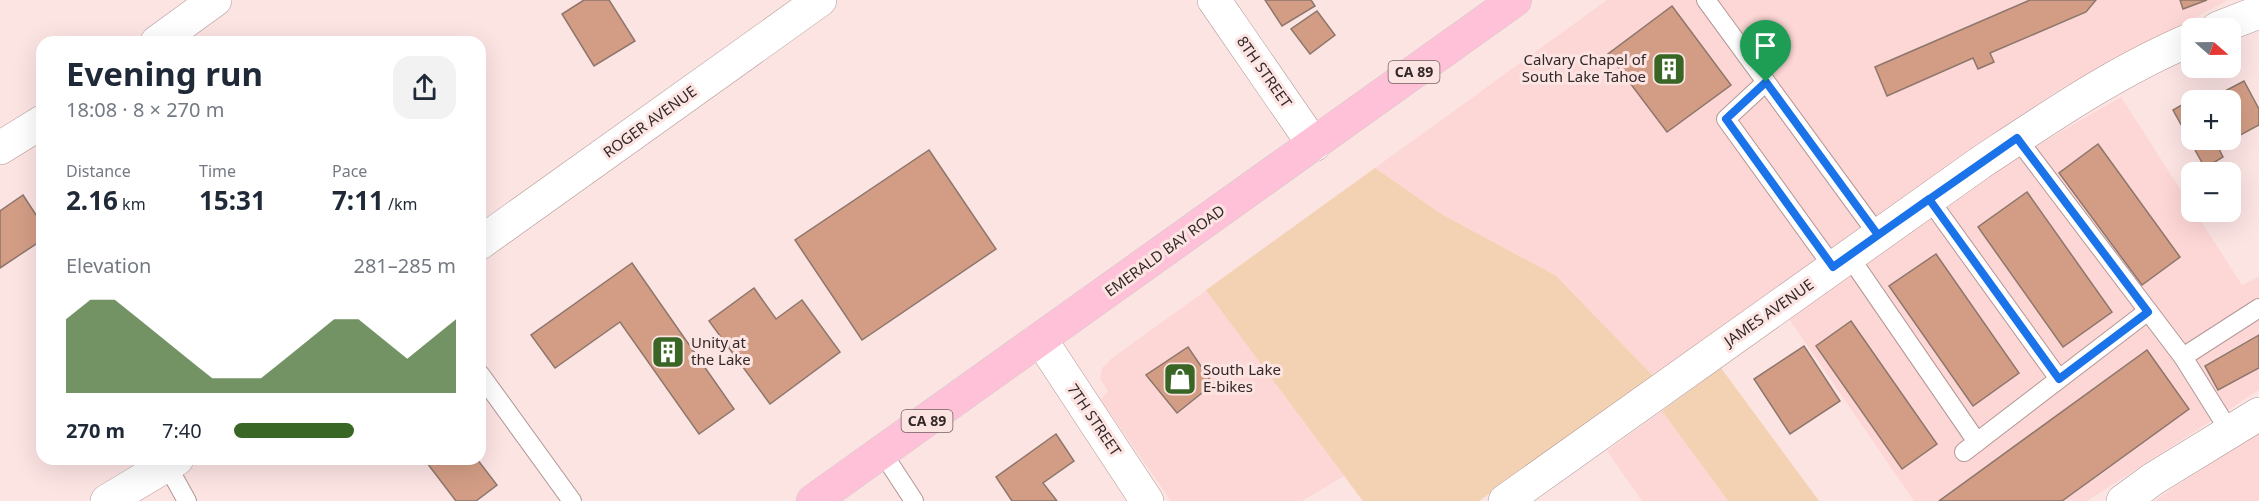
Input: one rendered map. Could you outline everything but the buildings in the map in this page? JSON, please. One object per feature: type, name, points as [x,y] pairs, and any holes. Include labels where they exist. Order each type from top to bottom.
[{"type":"main road","name":"EMERALD BAY ROAD","points":[[813,501],[1515,0]]},
{"type":"street","points":[[165,36],[215,0]]},
{"type":"street","name":"ROGER AVENUE","points":[[486,239],[820,0]]},
{"type":"street","name":"8TH STREET","points":[[1214,0],[1314,145]]},
{"type":"street","points":[[2241,19],[2259,12]]},
{"type":"street","name":"JAMES AVENUE","points":[[1507,501],[2017,138],[2120,74],[2181,44]]},
{"type":"street","points":[[0,148],[36,126]]},
{"type":"street","name":"7TH STREET","points":[[1041,340],[1147,501]]},
{"type":"street","points":[[2123,501],[2153,479],[2259,414]]},
{"type":"street","points":[[107,501],[167,465]]},
{"type":"lane","points":[[1706,0],[1878,235]]},
{"type":"lane","points":[[1766,82],[1726,119],[1841,262],[1970,447],[2148,312]]},
{"type":"lane","points":[[2017,138],[2183,357],[2229,432]]},
{"type":"lane","points":[[1929,199],[2059,379]]},
{"type":"lane","points":[[2183,357],[2259,308]]},
{"type":"lane","points":[[486,382],[572,501]]},
{"type":"lane","points":[[882,452],[914,501]]},
{"type":"lane","points":[[173,465],[187,501]]},
{"type":"shaded area","points":[[1607,0],[2228,0],[2194,18],[2181,18],[2181,25],[2062,88],[1990,136],[1479,501],[1363,501],[1344,476],[1302,501],[1171,501],[1101,400],[1108,391],[1100,379],[1102,368],[1111,359]]},
{"type":"shaded area","points":[[2121,97],[2181,190],[2181,222],[2201,222],[2242,285],[2259,277],[2259,390],[2087,501],[1914,501],[1789,319],[1991,175]]},
{"type":"shaded area","points":[[1375,168],[1441,214],[1556,276],[1653,376],[1479,501],[1363,501],[1206,290]]},
{"type":"shaded area","points":[[1721,368],[1819,501],[1728,501],[1662,411]]},
{"type":"shaded area","points":[[1662,411],[1728,501],[1642,501],[1607,451]]},
{"type":"shaded area","points":[[2259,432],[2259,501],[2155,501],[2167,492]]},
{"type":"place","name":"Calvary Chapel of South Lake Tahoe","points":[[1669,69]]},
{"type":"place","name":"Unity at the Lake","points":[[668,352]]},
{"type":"place","name":"South Lake E-bikes","points":[[1180,379]]},
{"type":"route","points":[[1766,82],[1726,119],[1833,267],[1929,199],[2059,379],[2148,312],[2017,138],[1980,163],[1878,235],[1766,82]]}]
